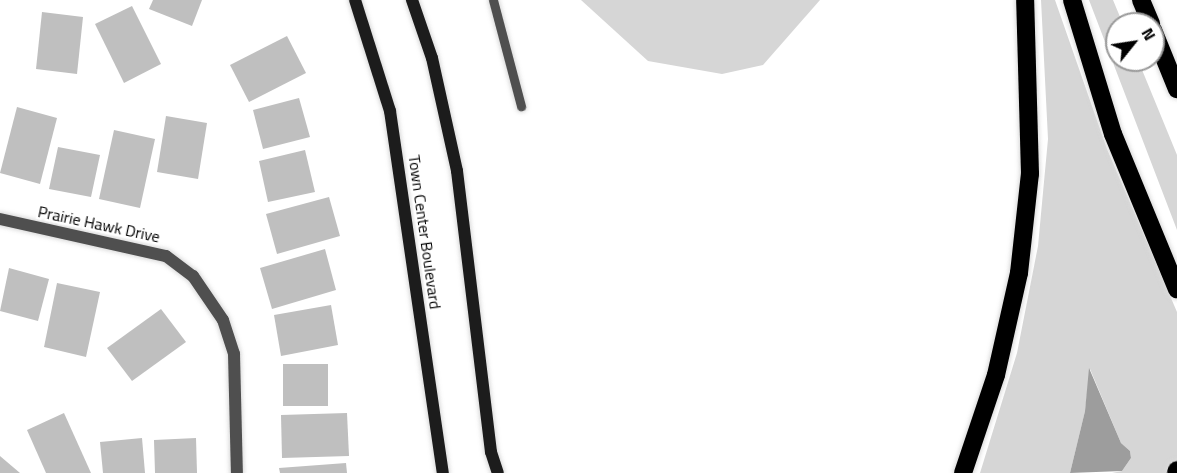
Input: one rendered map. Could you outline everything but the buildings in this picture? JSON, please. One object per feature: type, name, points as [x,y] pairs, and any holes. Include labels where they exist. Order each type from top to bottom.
[{"type":"highway","points":[[963,473],[996,375],[1019,273],[1030,174],[1025,0]]},
{"type":"highway","points":[[1072,0],[1113,134],[1177,289]]},
{"type":"highway","points":[[1165,60],[1177,89]]},
{"type":"main road","name":"Town Center Boulevard","points":[[355,0],[390,111],[443,473]]},
{"type":"main road","points":[[412,0],[432,58],[457,171],[491,452],[498,473]]},
{"type":"street","name":"Prairie Hawk Drive","points":[[0,219],[166,256],[193,276],[223,320],[234,354],[237,473]]},
{"type":"lane","points":[[493,0],[521,106]]},
{"type":"shaded area","points":[[581,0],[820,0],[763,65],[722,74],[648,61]]},
{"type":"shaded area","points":[[1041,0],[1055,0],[1107,149],[1177,312],[1177,473],[1112,473],[1122,471],[1131,458],[1130,451],[1121,443],[1090,369],[1085,411],[1070,473],[980,473],[1017,353],[1038,246],[1048,139]]},
{"type":"shaded area","points":[[1089,0],[1113,0],[1118,12],[1105,12],[1105,42]]},
{"type":"shaded area","points":[[1117,72],[1143,72],[1177,155],[1177,230]]},
{"type":"shaded area","points":[[1089,368],[1121,443],[1130,451],[1131,458],[1122,471],[1070,473],[1085,411]]}]
